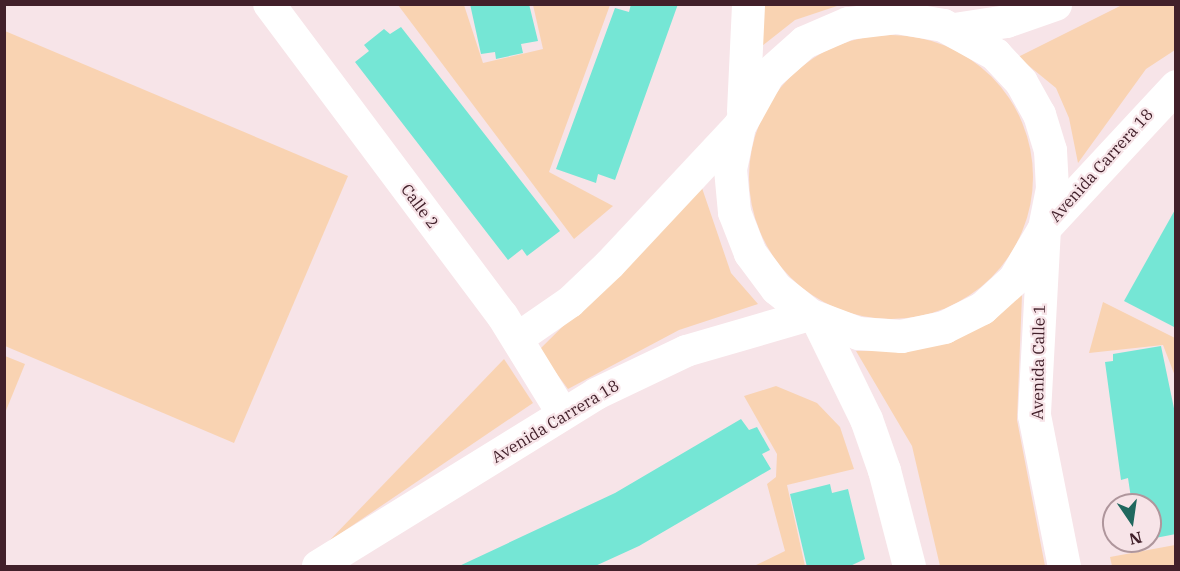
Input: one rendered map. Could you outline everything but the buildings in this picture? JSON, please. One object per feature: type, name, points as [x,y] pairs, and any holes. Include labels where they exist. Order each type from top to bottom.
[{"type":"main road","points":[[748,4],[741,121],[730,169],[734,212],[750,253],[763,271],[776,288],[814,317],[866,418],[884,470],[909,567]]},
{"type":"main road","points":[[741,121],[768,74],[815,38],[848,23],[896,17],[1006,21],[1056,4]]},
{"type":"main road","points":[[943,20],[995,54],[1021,82],[1039,114],[1050,150],[1052,188],[1044,228]]},
{"type":"main road","name":"Avenida Carrera 18","points":[[814,317],[858,333],[901,336],[944,327],[982,308],[1014,279],[1044,228],[1176,86]]},
{"type":"main road","name":"Avenida Calle 1","points":[[1044,228],[1034,415],[1064,567]]},
{"type":"street","name":"Calle 2","points":[[269,4],[518,339],[563,414]]},
{"type":"street","points":[[518,339],[570,302],[610,264],[741,121]]},
{"type":"street","name":"Avenida Carrera 18","points":[[318,567],[563,414],[686,351],[814,317]]},
{"type":"shaded area","points":[[398,5],[464,5],[483,63],[543,49],[533,5],[610,5],[549,172],[613,206],[574,239]]},
{"type":"shaded area","points":[[763,5],[840,5],[795,20],[762,46]]},
{"type":"shaded area","points":[[1122,5],[1175,5],[1175,50],[1146,69],[1078,163],[1069,118],[1056,88],[1018,57]]},
{"type":"shaded area","points":[[5,31],[348,176],[234,443],[5,346]]},
{"type":"shaded area","points":[[891,35],[919,38],[945,46],[970,59],[991,77],[1009,98],[1022,123],[1030,149],[1033,177],[1030,205],[1022,231],[1009,256],[991,277],[970,295],[945,308],[919,316],[891,319],[863,316],[837,308],[812,295],[791,277],[773,256],[760,231],[752,205],[749,177],[752,149],[760,123],[773,98],[791,77],[812,59],[837,46],[863,38]]},
{"type":"shaded area","points":[[702,188],[731,273],[758,304],[679,330],[568,389],[539,350]]},
{"type":"shaded area","points":[[1022,295],[1017,420],[1045,566],[940,566],[912,446],[856,351],[914,350],[984,324]]},
{"type":"shaded area","points":[[1103,302],[1175,338],[1175,376],[1163,345],[1089,353]]},
{"type":"shaded area","points":[[5,356],[25,364],[5,413]]},
{"type":"shaded area","points":[[504,359],[533,403],[328,542]]},
{"type":"shaded area","points":[[776,386],[817,403],[840,427],[854,469],[787,485],[805,566],[754,566],[785,551],[767,484],[776,477],[777,454],[744,396]]},
{"type":"shaded area","points":[[1175,545],[1175,566],[1112,566],[1110,557],[1132,553],[1162,553],[1162,547]]}]
